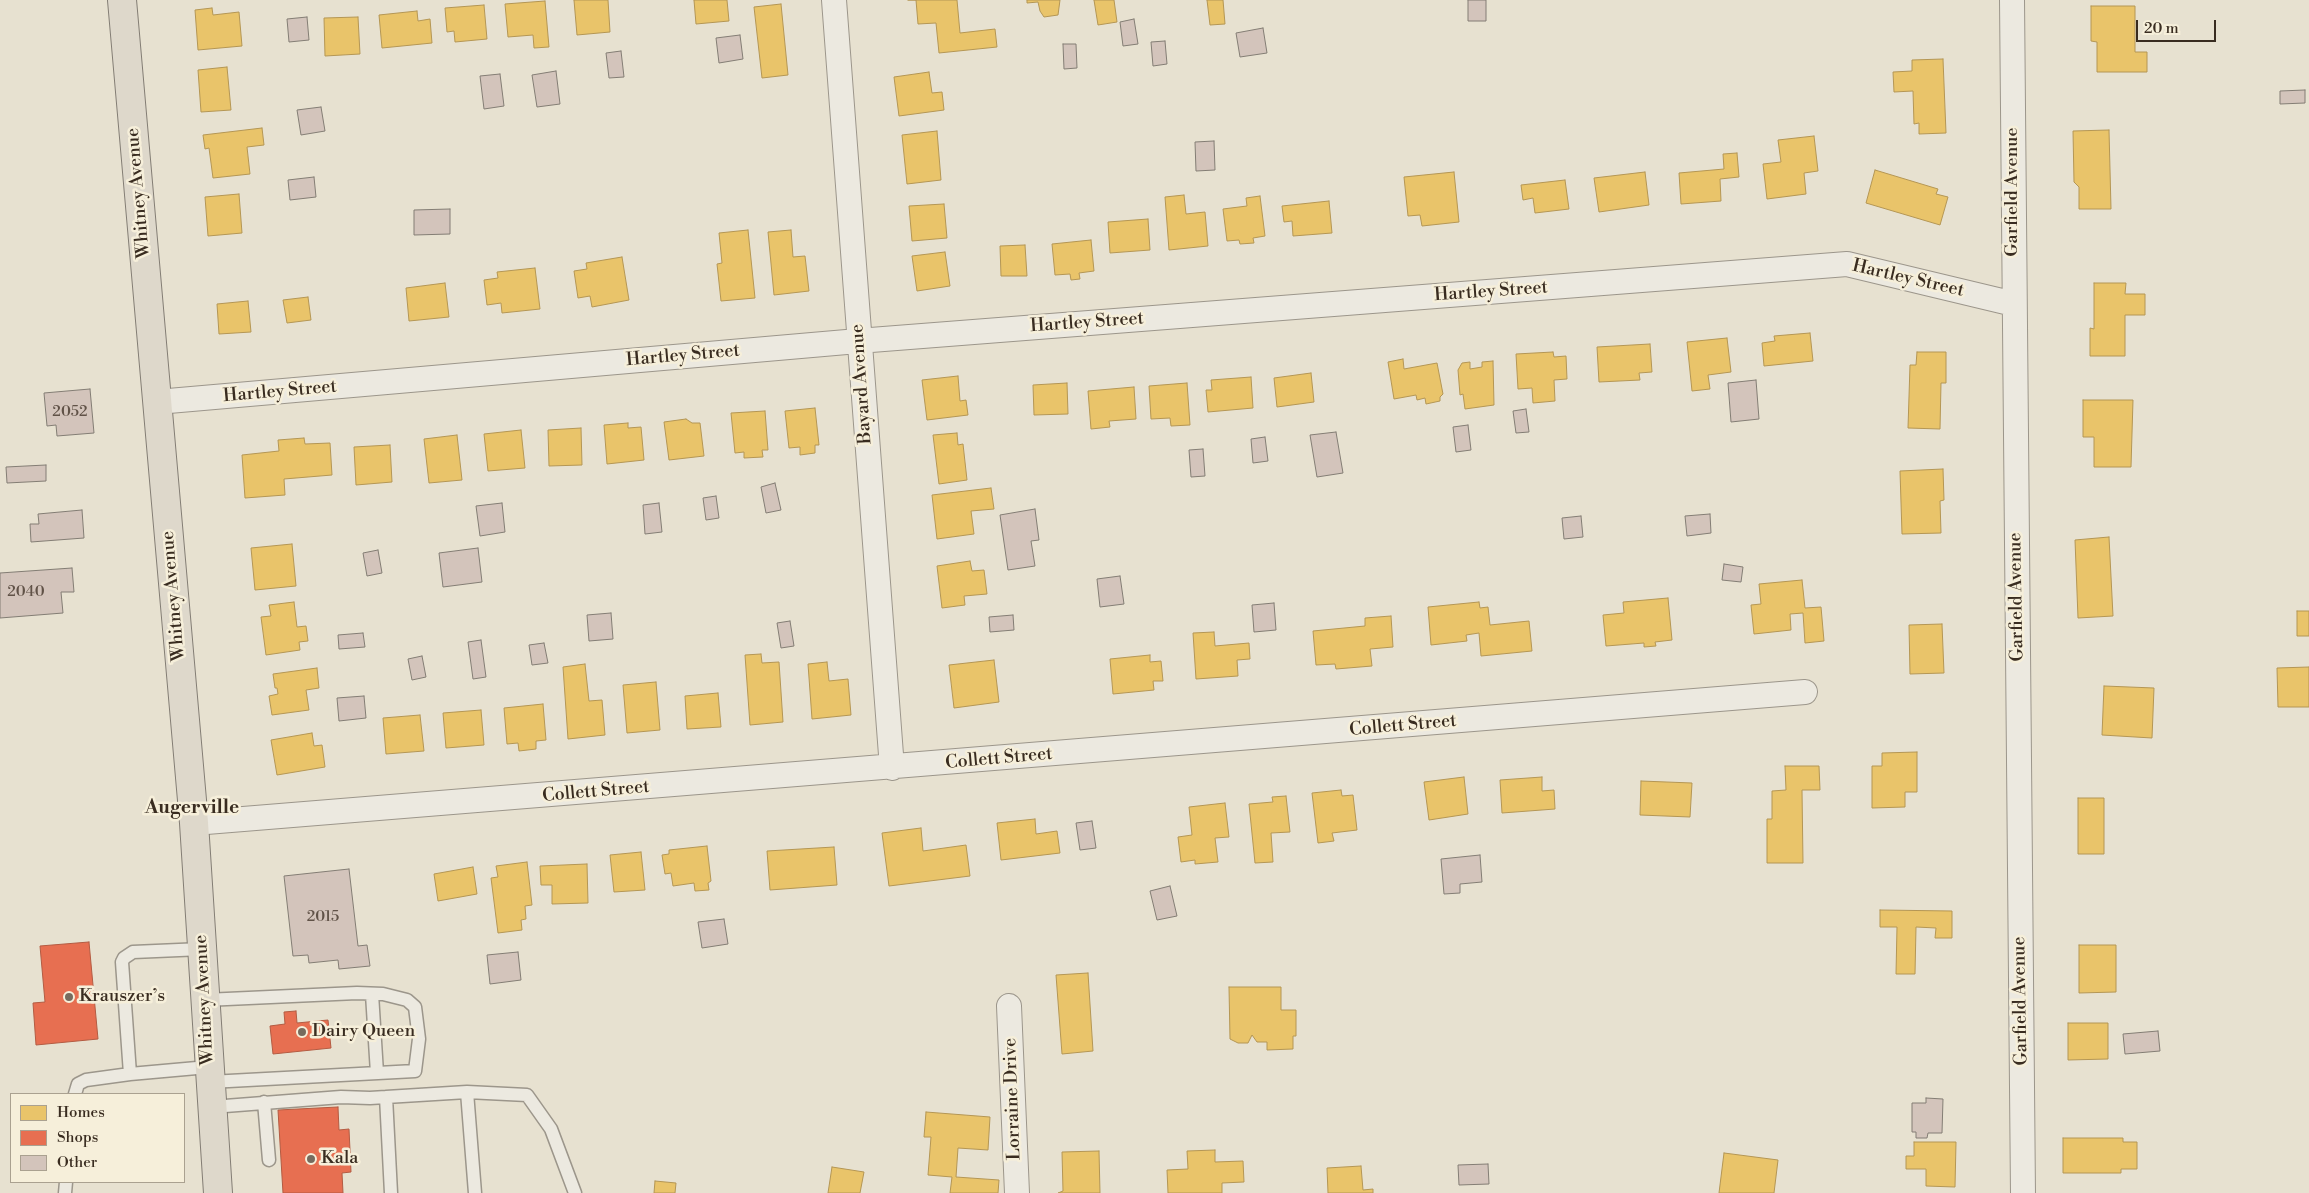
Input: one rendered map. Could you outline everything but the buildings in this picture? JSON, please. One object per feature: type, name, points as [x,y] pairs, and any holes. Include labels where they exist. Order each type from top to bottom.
[{"type":"main road","name":"Whitney Avenue","points":[[122,0],[194,823],[218,1193]]},
{"type":"street","name":"Bayard Avenue","points":[[834,0],[858,341],[892,768]]},
{"type":"street","name":"Garfield Avenue","points":[[2012,0],[2023,1193]]},
{"type":"street","name":"Hartley Street","points":[[157,402],[858,341],[1847,264],[2014,304]]},
{"type":"street","name":"Collett Street","points":[[194,823],[892,768],[1805,692]]},
{"type":"street","name":"Lorraine Drive","points":[[1009,1006],[1017,1193]]},
{"type":"lane","points":[[130,1074],[122,962],[124,958],[133,952],[202,949]]},
{"type":"lane","points":[[372,994],[377,1073]]},
{"type":"lane","points":[[205,1000],[372,994],[407,1000],[415,1007],[419,1039],[415,1071],[210,1085]]},
{"type":"lane","points":[[75,1093],[78,1084],[86,1080],[130,1074],[210,1085],[264,1102],[342,1096],[386,1097],[467,1092],[527,1095],[551,1129],[575,1193]]},
{"type":"lane","points":[[467,1092],[475,1193]]},
{"type":"lane","points":[[386,1097],[391,1193]]},
{"type":"lane","points":[[264,1102],[268,1160]]},
{"type":"place","name":"Krauszer’s","points":[[69,997]]},
{"type":"place","name":"Dairy Queen","points":[[302,1032]]},
{"type":"place","name":"Kala","points":[[311,1159]]},
{"type":"district","name":"Augerville","points":[[192,808]]}]
